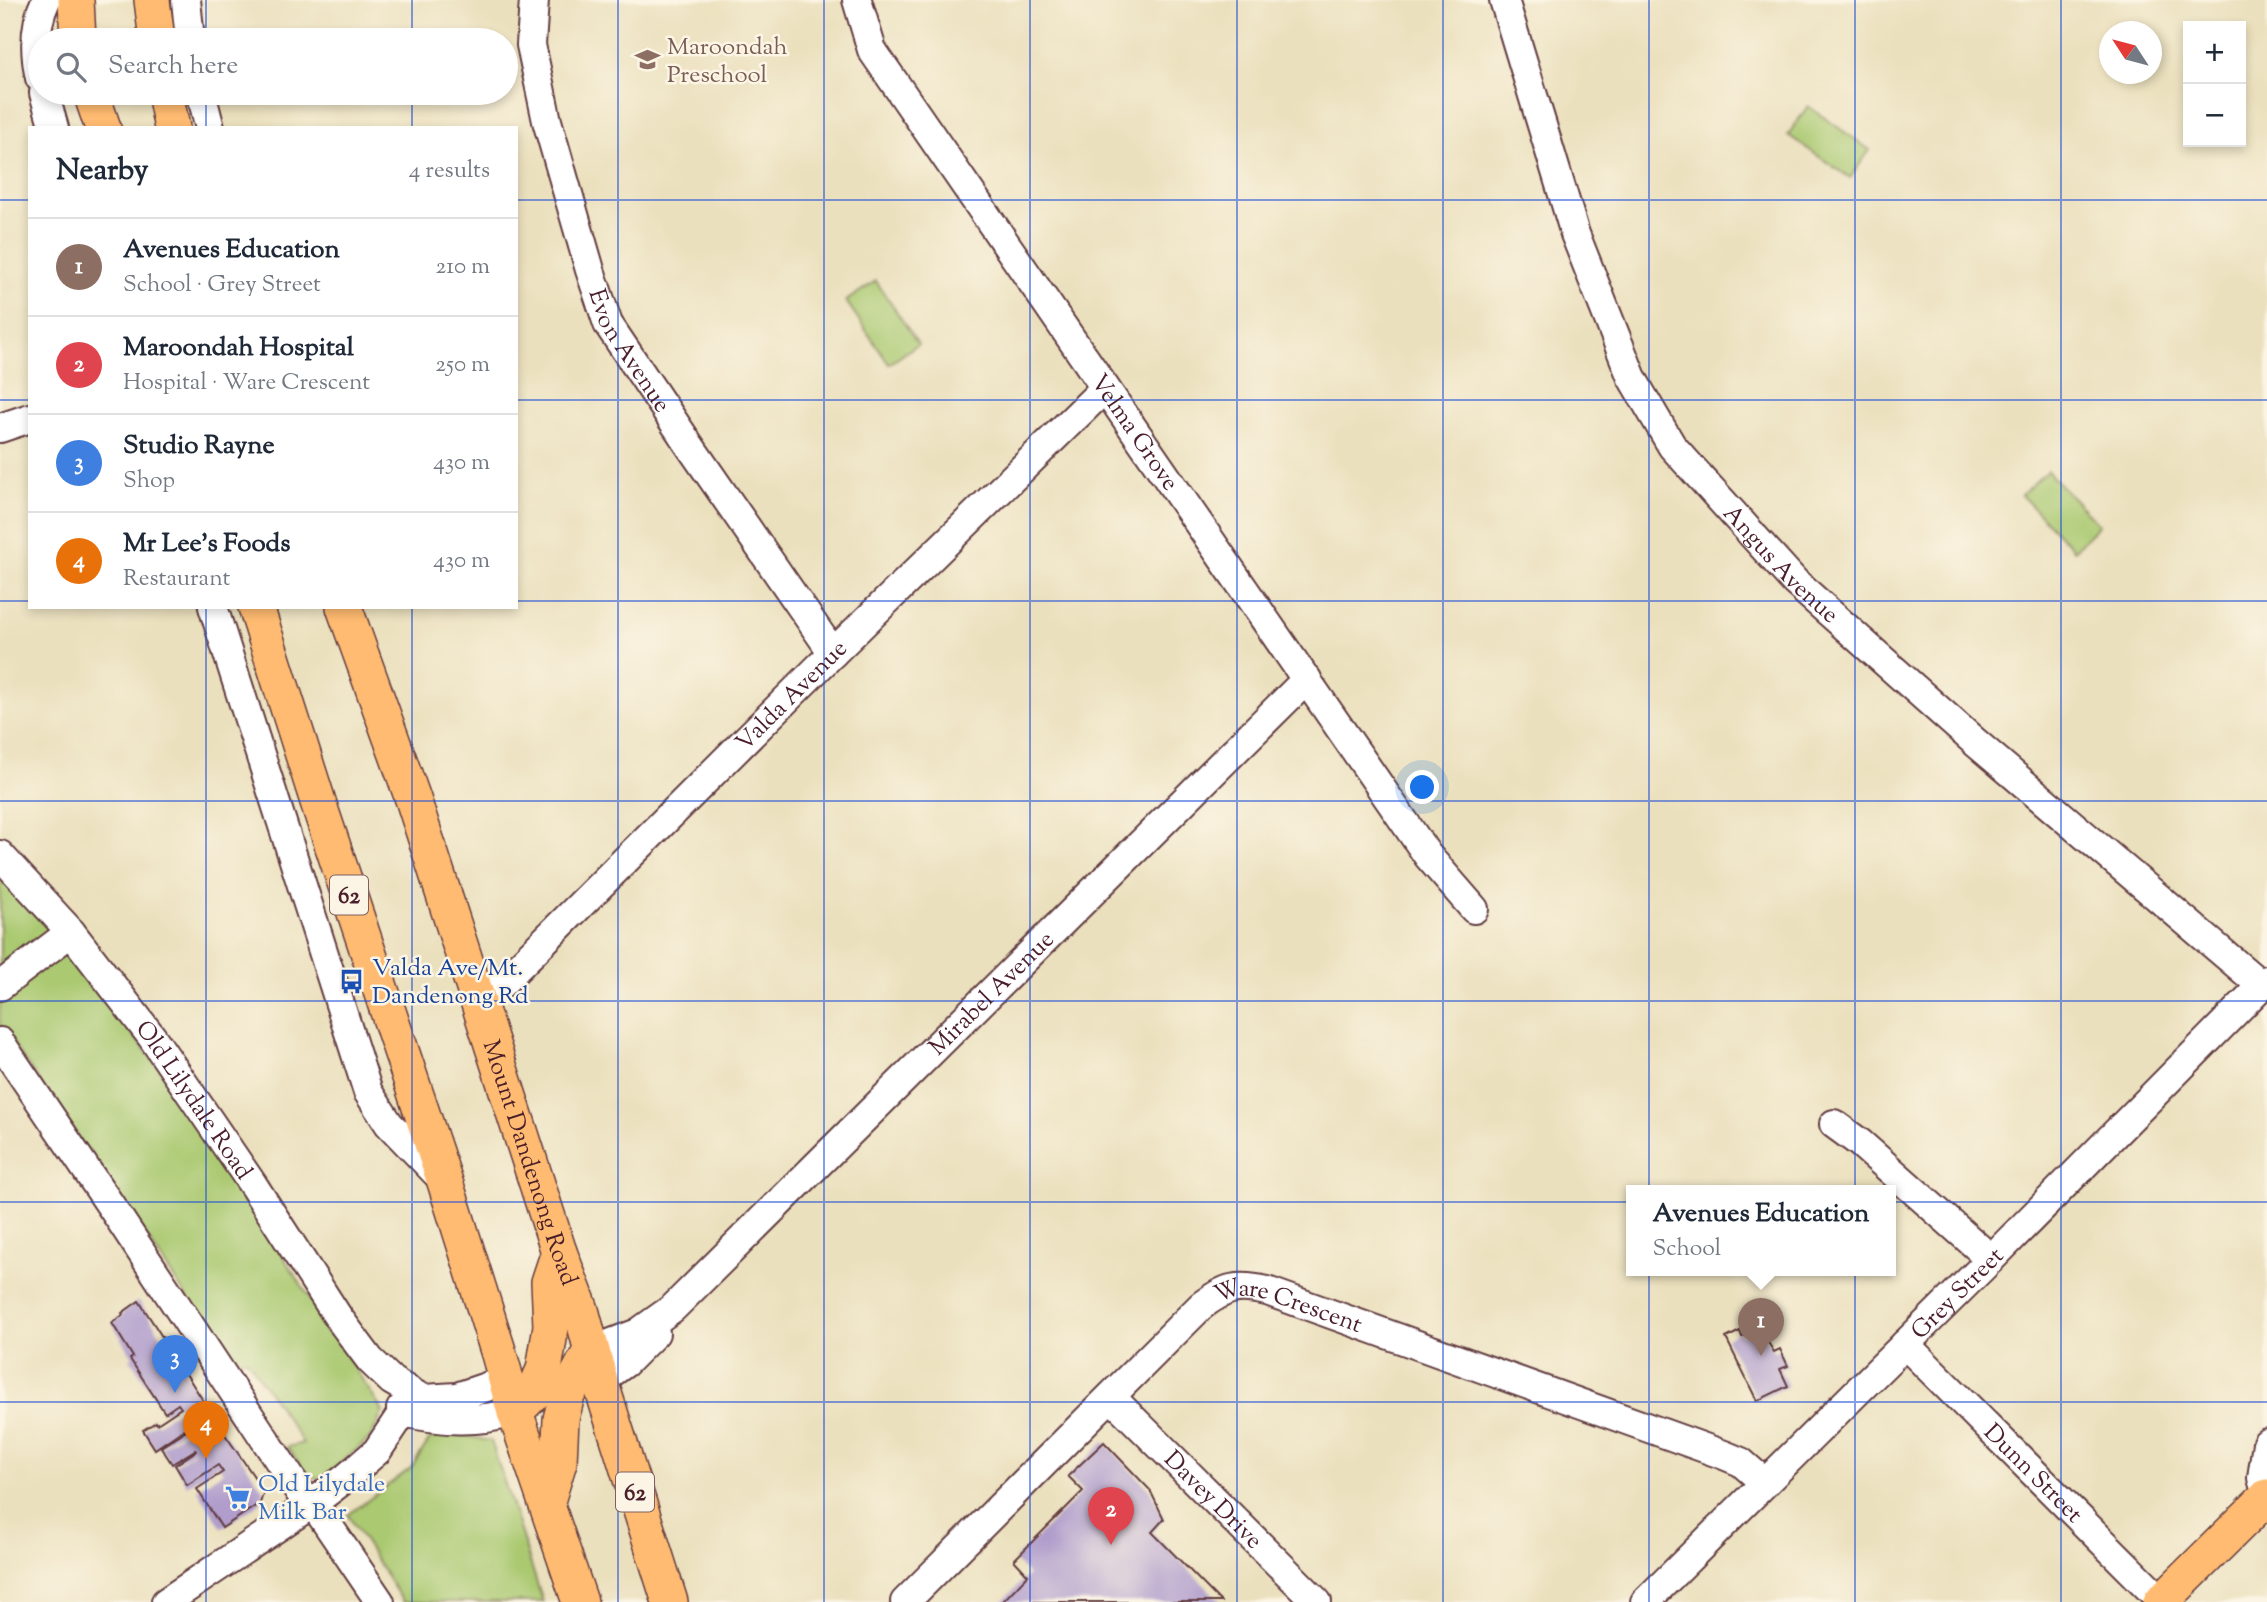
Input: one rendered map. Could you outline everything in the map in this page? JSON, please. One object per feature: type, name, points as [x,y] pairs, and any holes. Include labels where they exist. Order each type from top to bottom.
[{"type":"main road","points":[[76,0],[77,28]]},
{"type":"main road","points":[[152,0],[156,28]]},
{"type":"main road","points":[[95,105],[102,126]]},
{"type":"main road","points":[[167,105],[172,126]]},
{"type":"main road","name":"62","points":[[257,609],[580,1602]]},
{"type":"main road","name":"Mount Dandenong Road","points":[[345,609],[413,799],[559,1252],[581,1310],[595,1366],[670,1602]]},
{"type":"main road","points":[[511,1396],[533,1394],[544,1370],[551,1326],[549,1282],[559,1252]]},
{"type":"main road","points":[[544,1370],[595,1366]]},
{"type":"main road","points":[[547,1500],[559,1462],[561,1419],[567,1395],[595,1366]]},
{"type":"main road","points":[[511,1396],[567,1395]]},
{"type":"main road","points":[[2162,1602],[2267,1496]]},
{"type":"street","points":[[38,28],[41,9],[46,0]]},
{"type":"street","points":[[186,0],[189,28]]},
{"type":"street","name":"Evon Avenue","points":[[534,0],[531,45],[547,121],[608,324],[833,653]]},
{"type":"street","name":"Velma Grove","points":[[857,0],[872,50],[1428,856],[1474,909]]},
{"type":"street","name":"Angus Avenue","points":[[1504,0],[1575,234],[1632,377],[1672,446],[1795,582],[1975,742],[2264,983]]},
{"type":"street","points":[[47,105],[53,126]]},
{"type":"street","points":[[204,105],[209,126]]},
{"type":"street","name":"Valda Avenue","points":[[480,1005],[833,653],[1105,388]]},
{"type":"street","points":[[0,428],[28,419]]},
{"type":"street","points":[[214,609],[368,1092],[389,1124],[445,1182]]},
{"type":"street","name":"Mirabel Avenue","points":[[595,1366],[673,1308],[1307,679]]},
{"type":"street","name":"Old Lilydale Road","points":[[0,855],[71,932],[167,1059],[338,1317],[370,1360],[417,1409],[451,1420],[479,1420],[511,1396]]},
{"type":"street","points":[[0,986],[71,932]]},
{"type":"street","name":"Grey Street","points":[[1645,1602],[1991,1259],[2264,983]]},
{"type":"street","points":[[0,1042],[311,1505],[380,1602]]},
{"type":"street","points":[[1834,1124],[1860,1143],[1991,1259]]},
{"type":"street","name":"Ware Crescent","points":[[905,1602],[1201,1306],[1228,1288],[1245,1286],[1267,1291],[1741,1462],[1765,1483]]},
{"type":"street","name":"Dunn Street","points":[[1905,1344],[2162,1602]]},
{"type":"street","name":"Davey Drive","points":[[1111,1397],[1317,1602]]},
{"type":"street","points":[[166,1602],[311,1505],[377,1451],[417,1409]]},
{"type":"street","points":[[2267,1443],[2262,1478],[2267,1496]]},
{"type":"green space","points":[[1808,106],[1870,150],[1850,178],[1788,135]]},
{"type":"green space","points":[[876,281],[918,344],[889,364],[846,301]]},
{"type":"green space","points":[[2047,471],[2099,525],[2074,550],[2021,495]]},
{"type":"green space","points":[[0,872],[49,924],[48,935],[0,970]]},
{"type":"green space","points":[[66,951],[157,1065],[383,1412],[370,1438],[323,1478],[309,1477],[287,1447],[303,1443],[247,1359],[229,1361],[128,1209],[0,1025],[0,998]]},
{"type":"green space","points":[[461,1435],[491,1441],[543,1602],[403,1602],[348,1515],[411,1468],[430,1439]]},
{"type":"building","points":[[139,1301],[264,1491],[260,1503],[222,1528],[197,1489],[223,1472],[218,1465],[187,1485],[175,1465],[196,1451],[172,1464],[161,1447],[187,1430],[190,1434],[196,1430],[192,1424],[155,1449],[143,1430],[181,1408],[178,1404],[165,1413],[130,1359],[133,1357],[112,1323]]},
{"type":"building","points":[[1759,1328],[1774,1352],[1780,1349],[1788,1366],[1780,1369],[1788,1386],[1757,1401],[1726,1338],[1740,1331],[1742,1337]]},
{"type":"building","points":[[1104,1442],[1150,1490],[1164,1519],[1152,1532],[1221,1602],[1002,1602],[1028,1575],[1014,1560],[1083,1491],[1068,1476]]},
{"type":"place","name":"Maroondah Preschool","points":[[647,60]]},
{"type":"place","name":"Valda Ave/Mt. Dandenong Rd","points":[[352,981]]},
{"type":"place","name":"Avenues Education","points":[[1761,1356]]},
{"type":"place","name":"Studio Rayne","points":[[175,1393]]},
{"type":"place","name":"Mr Lee's Foods","points":[[206,1459]]},
{"type":"place","name":"Old Lilydale Milk Bar","points":[[238,1497]]},
{"type":"place","name":"Maroondah Hospital","points":[[1111,1545]]}]
